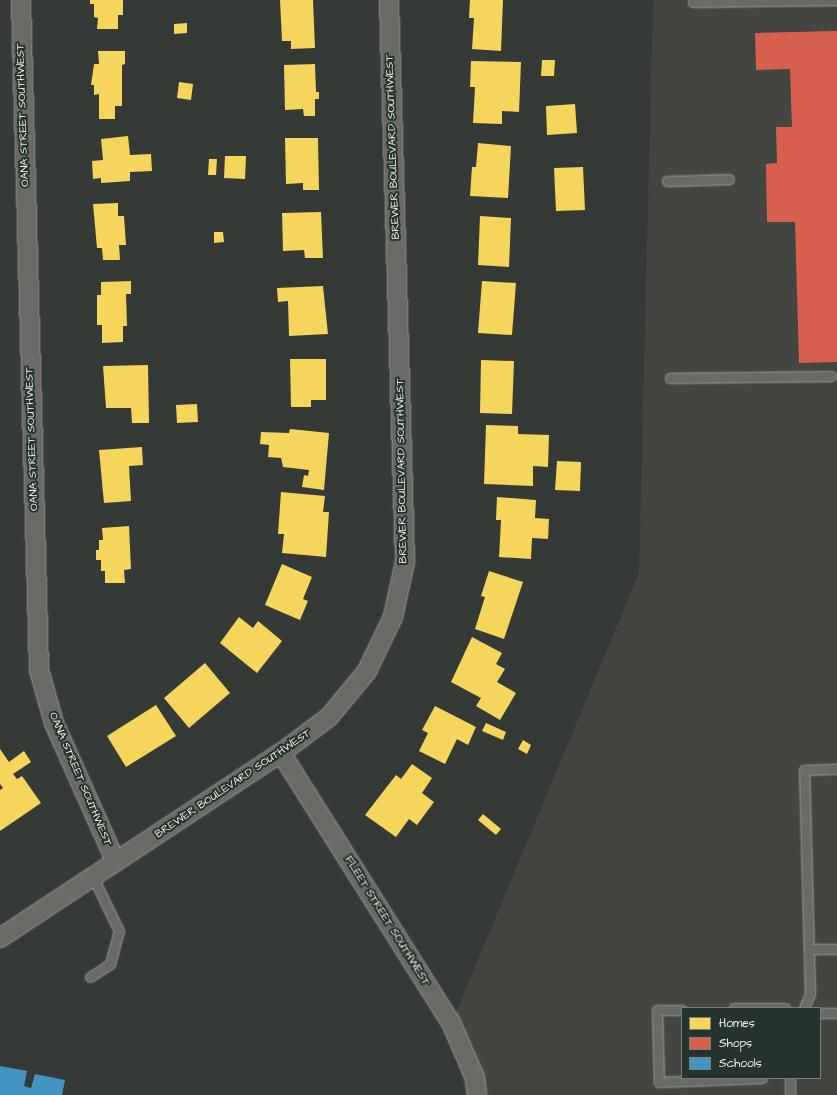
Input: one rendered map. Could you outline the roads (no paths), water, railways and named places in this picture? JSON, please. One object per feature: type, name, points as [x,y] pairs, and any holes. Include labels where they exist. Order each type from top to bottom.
[{"type":"street","name":"OANA STREET SOUTHWEST","points":[[21,0],[39,670],[54,723],[116,862]]},
{"type":"street","name":"BREWER BOULEVARD SOUTHWEST","points":[[0,938],[281,753],[329,717],[367,671],[394,617],[405,562],[389,0]]},
{"type":"street","name":"FLEET STREET SOUTHWEST","points":[[281,753],[452,1025],[475,1078],[478,1095]]},
{"type":"lane","points":[[693,2],[837,0]]},
{"type":"lane","points":[[667,181],[729,179]]},
{"type":"lane","points":[[670,378],[831,376]]},
{"type":"lane","points":[[804,1007],[810,994],[804,770],[837,769]]},
{"type":"lane","points":[[90,977],[110,964],[119,930],[93,877]]},
{"type":"lane","points":[[809,949],[837,949]]},
{"type":"lane","points":[[681,1010],[657,1010],[659,1082],[736,1079]]},
{"type":"lane","points":[[821,1013],[837,1013]]},
{"type":"lane","points":[[790,1079],[790,1095]]}]
